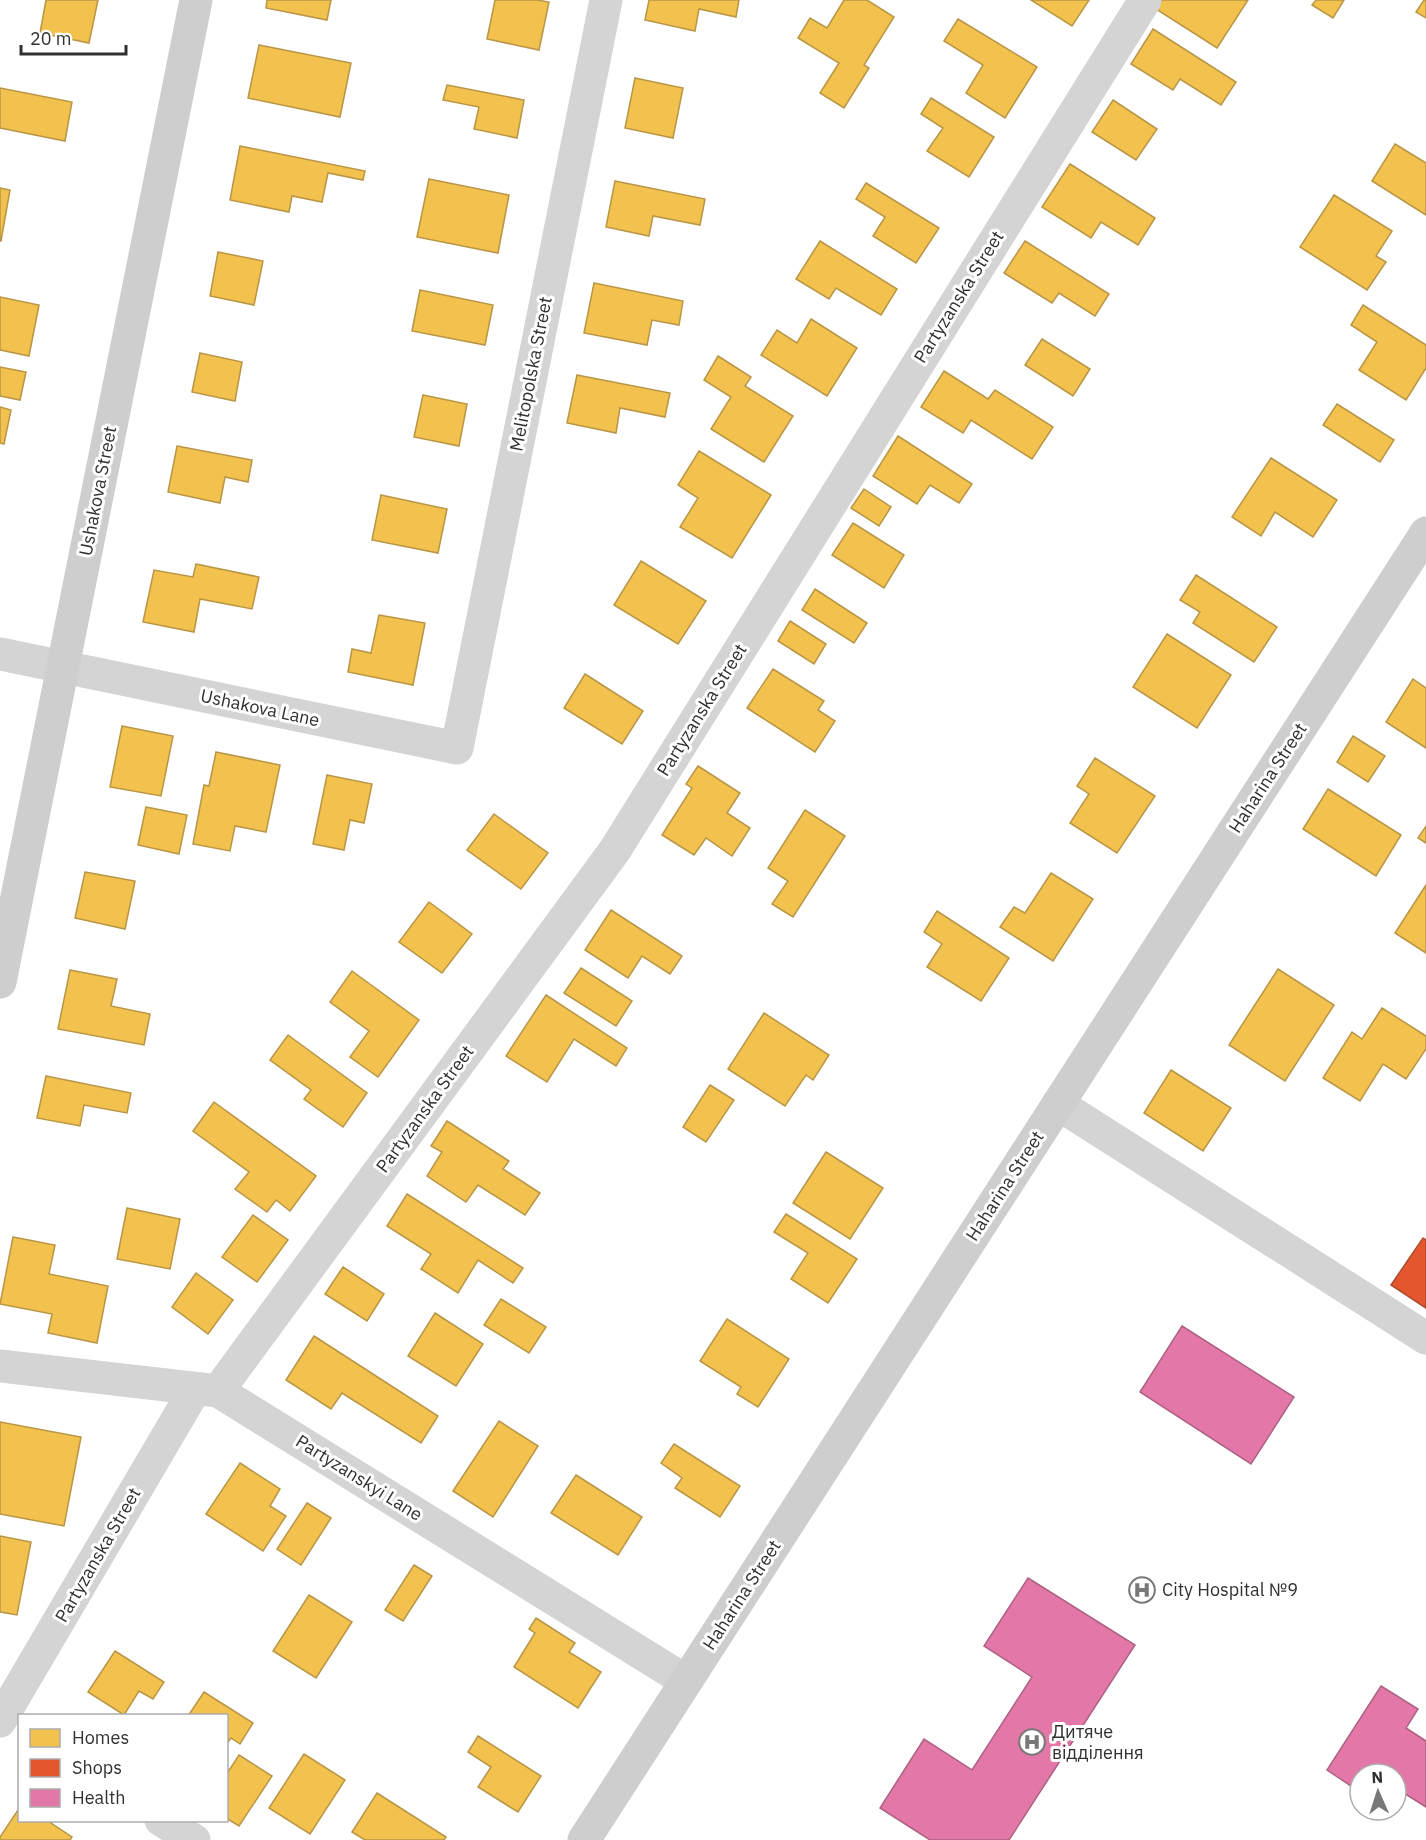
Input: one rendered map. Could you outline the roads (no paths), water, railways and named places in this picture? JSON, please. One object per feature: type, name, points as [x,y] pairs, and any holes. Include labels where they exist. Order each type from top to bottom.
[{"type":"street","name":"Ushakova Street","points":[[0,982],[196,0]]},
{"type":"street","name":"Melitopolska Street","points":[[457,748],[606,0]]},
{"type":"street","name":"Partyzanska Street","points":[[0,1722],[207,1390],[615,850],[1145,0]]},
{"type":"street","name":"Haharina Street","points":[[584,1840],[1426,533]]},
{"type":"street","name":"Ushakova Lane","points":[[0,654],[457,748]]},
{"type":"street","points":[[1058,1104],[1426,1338]]},
{"type":"street","name":"Partyzanskyi Lane","points":[[0,1366],[207,1390],[686,1681]]},
{"type":"street","points":[[0,1722],[18,1735]]},
{"type":"street","points":[[163,1822],[194,1840]]},
{"type":"place","name":"City Hospital №9","points":[[1142,1590]]},
{"type":"place","name":"Дитяче відділення","points":[[1032,1742]]}]
